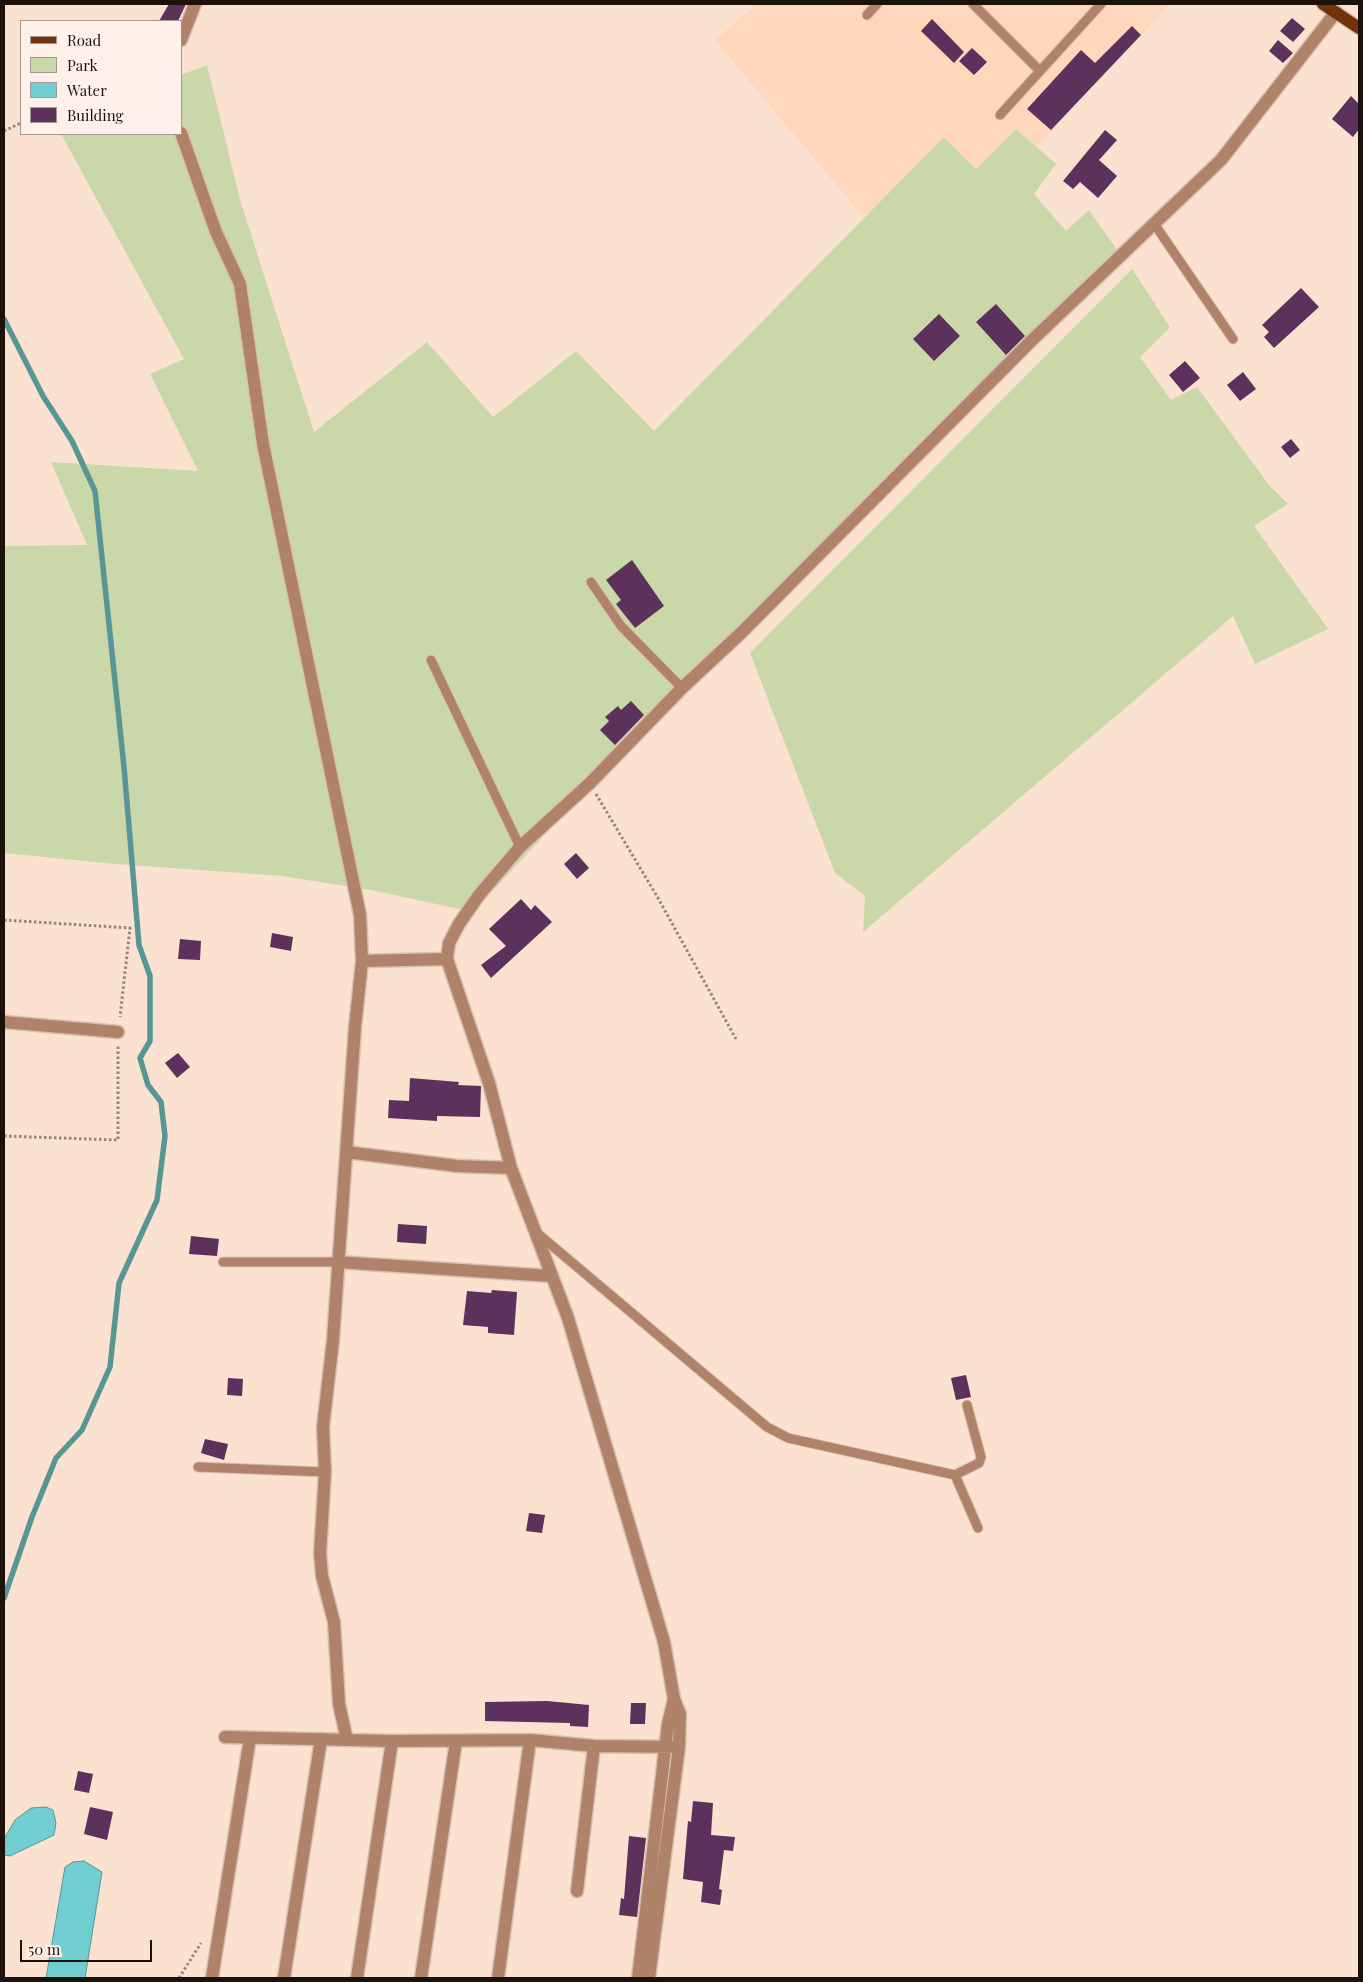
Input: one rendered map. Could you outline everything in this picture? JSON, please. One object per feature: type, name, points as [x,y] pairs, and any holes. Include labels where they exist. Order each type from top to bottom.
[{"type":"main road","points":[[1323,4],[1359,28]]},
{"type":"street","points":[[182,37],[195,4]]},
{"type":"street","points":[[649,1978],[673,1747],[668,1724],[674,1699],[664,1642],[568,1318],[511,1168],[489,1083],[447,959],[449,942],[459,924],[520,847],[590,783],[682,688],[741,633],[1031,342],[1221,160],[1336,12]]},
{"type":"street","points":[[182,135],[216,232],[240,284],[263,444],[360,915],[362,961],[337,1262],[333,1340],[323,1427],[325,1472],[320,1553],[322,1576],[334,1622],[338,1697],[347,1740]]},
{"type":"street","points":[[362,961],[447,959]]},
{"type":"street","points":[[4,1022],[118,1032]]},
{"type":"street","points":[[346,1152],[457,1166],[511,1168]]},
{"type":"street","points":[[337,1262],[551,1276]]},
{"type":"street","points":[[225,1737],[392,1741],[530,1740],[594,1746],[673,1747]]},
{"type":"street","points":[[212,1978],[250,1738]]},
{"type":"street","points":[[284,1978],[321,1739]]},
{"type":"street","points":[[421,1978],[456,1740]]},
{"type":"street","points":[[498,1978],[530,1740]]},
{"type":"street","points":[[357,1978],[392,1741]]},
{"type":"street","points":[[578,1891],[594,1746]]},
{"type":"street","points":[[638,1978],[673,1747]]},
{"type":"lane","points":[[867,16],[877,4]]},
{"type":"lane","points":[[972,4],[1040,71]]},
{"type":"lane","points":[[1000,115],[1102,4]]},
{"type":"lane","points":[[1155,224],[1234,340]]},
{"type":"lane","points":[[591,582],[621,626],[682,688]]},
{"type":"lane","points":[[431,660],[520,847]]},
{"type":"lane","points":[[537,1233],[767,1427],[788,1438],[954,1475],[979,1463],[981,1457],[967,1405]]},
{"type":"lane","points":[[223,1262],[337,1262]]},
{"type":"lane","points":[[198,1467],[325,1472]]},
{"type":"lane","points":[[954,1475],[978,1528]]},
{"type":"path","points":[[4,130],[20,123]]},
{"type":"path","points":[[590,783],[658,898],[736,1039]]},
{"type":"path","points":[[4,920],[130,928]]},
{"type":"path","points":[[4,1136],[118,1140]]},
{"type":"shaded area","points":[[757,4],[1170,4],[1037,147],[1016,129],[976,169],[944,137],[864,218],[715,40]]},
{"type":"green space","points":[[207,65],[241,203],[314,432],[427,342],[493,417],[576,351],[654,431],[944,137],[976,169],[1016,129],[1056,164],[1034,194],[1066,231],[1089,210],[1122,257],[606,769],[473,912],[376,891],[282,876],[115,864],[4,853],[4,546],[87,545],[51,462],[198,471],[150,374],[184,359],[62,135],[182,135],[182,75]]},
{"type":"green space","points":[[1132,269],[1170,327],[1140,357],[1171,400],[1197,387],[1269,485],[1288,504],[1254,526],[1328,629],[1255,664],[1233,616],[863,932],[865,896],[835,873],[750,653]]},
{"type":"water","points":[[46,1807],[53,1810],[56,1823],[54,1835],[10,1856],[4,1855],[4,1839],[15,1820],[31,1808]]},
{"type":"water","points":[[84,1861],[102,1872],[85,1978],[46,1978],[65,1867],[73,1862]]},
{"type":"building","points":[[169,4],[186,4],[178,20],[160,20]]},
{"type":"building","points":[[1292,18],[1305,29],[1293,42],[1280,31]]},
{"type":"building","points":[[932,19],[964,52],[954,63],[921,31]]},
{"type":"building","points":[[1132,26],[1141,35],[1051,130],[1027,109],[1081,50],[1095,63]]},
{"type":"building","points":[[1278,40],[1293,53],[1283,63],[1269,51]]},
{"type":"building","points":[[972,48],[987,62],[974,75],[959,61]]},
{"type":"building","points":[[1351,96],[1359,104],[1359,129],[1353,137],[1332,119]]},
{"type":"building","points":[[1105,130],[1117,140],[1099,160],[1117,176],[1098,198],[1080,182],[1073,189],[1063,181]]},
{"type":"building","points":[[1301,288],[1319,307],[1274,348],[1264,337],[1269,332],[1262,325]]},
{"type":"building","points":[[996,304],[1025,336],[1006,355],[976,322]]},
{"type":"building","points":[[939,314],[960,336],[934,361],[913,339]]},
{"type":"building","points":[[1185,361],[1200,378],[1183,392],[1169,375]]},
{"type":"building","points":[[1243,372],[1256,389],[1240,401],[1227,385]]},
{"type":"building","points":[[1291,439],[1300,450],[1290,458],[1281,447]]},
{"type":"building","points":[[632,560],[664,606],[635,628],[616,604],[621,600],[606,580]]},
{"type":"building","points":[[631,701],[644,715],[615,745],[600,730],[609,721],[605,717],[618,706],[621,710]]},
{"type":"building","points":[[576,853],[589,868],[577,879],[564,864]]},
{"type":"building","points":[[521,899],[531,910],[535,905],[552,922],[491,978],[481,965],[506,946],[489,929]]},
{"type":"building","points":[[272,933],[293,937],[291,951],[270,947]]},
{"type":"building","points":[[180,939],[201,941],[200,960],[178,959]]},
{"type":"building","points":[[178,1053],[190,1067],[177,1078],[165,1063]]},
{"type":"building","points":[[410,1078],[459,1082],[458,1085],[481,1086],[480,1117],[437,1116],[437,1121],[388,1118],[389,1100],[409,1101]]},
{"type":"building","points":[[398,1224],[427,1226],[426,1244],[397,1242]]},
{"type":"building","points":[[191,1236],[219,1239],[217,1256],[189,1254]]},
{"type":"building","points":[[492,1290],[517,1292],[514,1335],[488,1333],[488,1327],[463,1325],[467,1291],[491,1293]]},
{"type":"building","points":[[966,1375],[971,1397],[956,1400],[951,1378]]},
{"type":"building","points":[[228,1378],[243,1379],[242,1396],[227,1395]]},
{"type":"building","points":[[205,1439],[228,1444],[224,1460],[201,1453]]},
{"type":"building","points":[[529,1513],[545,1515],[542,1533],[526,1531]]},
{"type":"building","points":[[547,1701],[589,1705],[588,1727],[570,1726],[570,1723],[485,1721],[485,1702]]},
{"type":"building","points":[[631,1703],[646,1703],[645,1724],[630,1724]]},
{"type":"building","points":[[78,1771],[93,1774],[89,1793],[74,1790]]},
{"type":"building","points":[[693,1801],[713,1803],[711,1835],[735,1837],[733,1851],[724,1850],[719,1889],[722,1890],[720,1905],[701,1902],[703,1882],[683,1879],[688,1821],[691,1822]]},
{"type":"building","points":[[90,1807],[113,1812],[107,1840],[84,1834]]},
{"type":"building","points":[[629,1836],[646,1838],[637,1917],[619,1915],[621,1898],[624,1899]]},
{"type":"waterway","points":[[4,319],[43,396],[72,441],[95,491],[124,767],[139,945],[150,976],[150,1041],[140,1058],[148,1085],[161,1102],[165,1136],[157,1200],[119,1283],[110,1367],[82,1430],[56,1458],[32,1517],[4,1598]]}]
